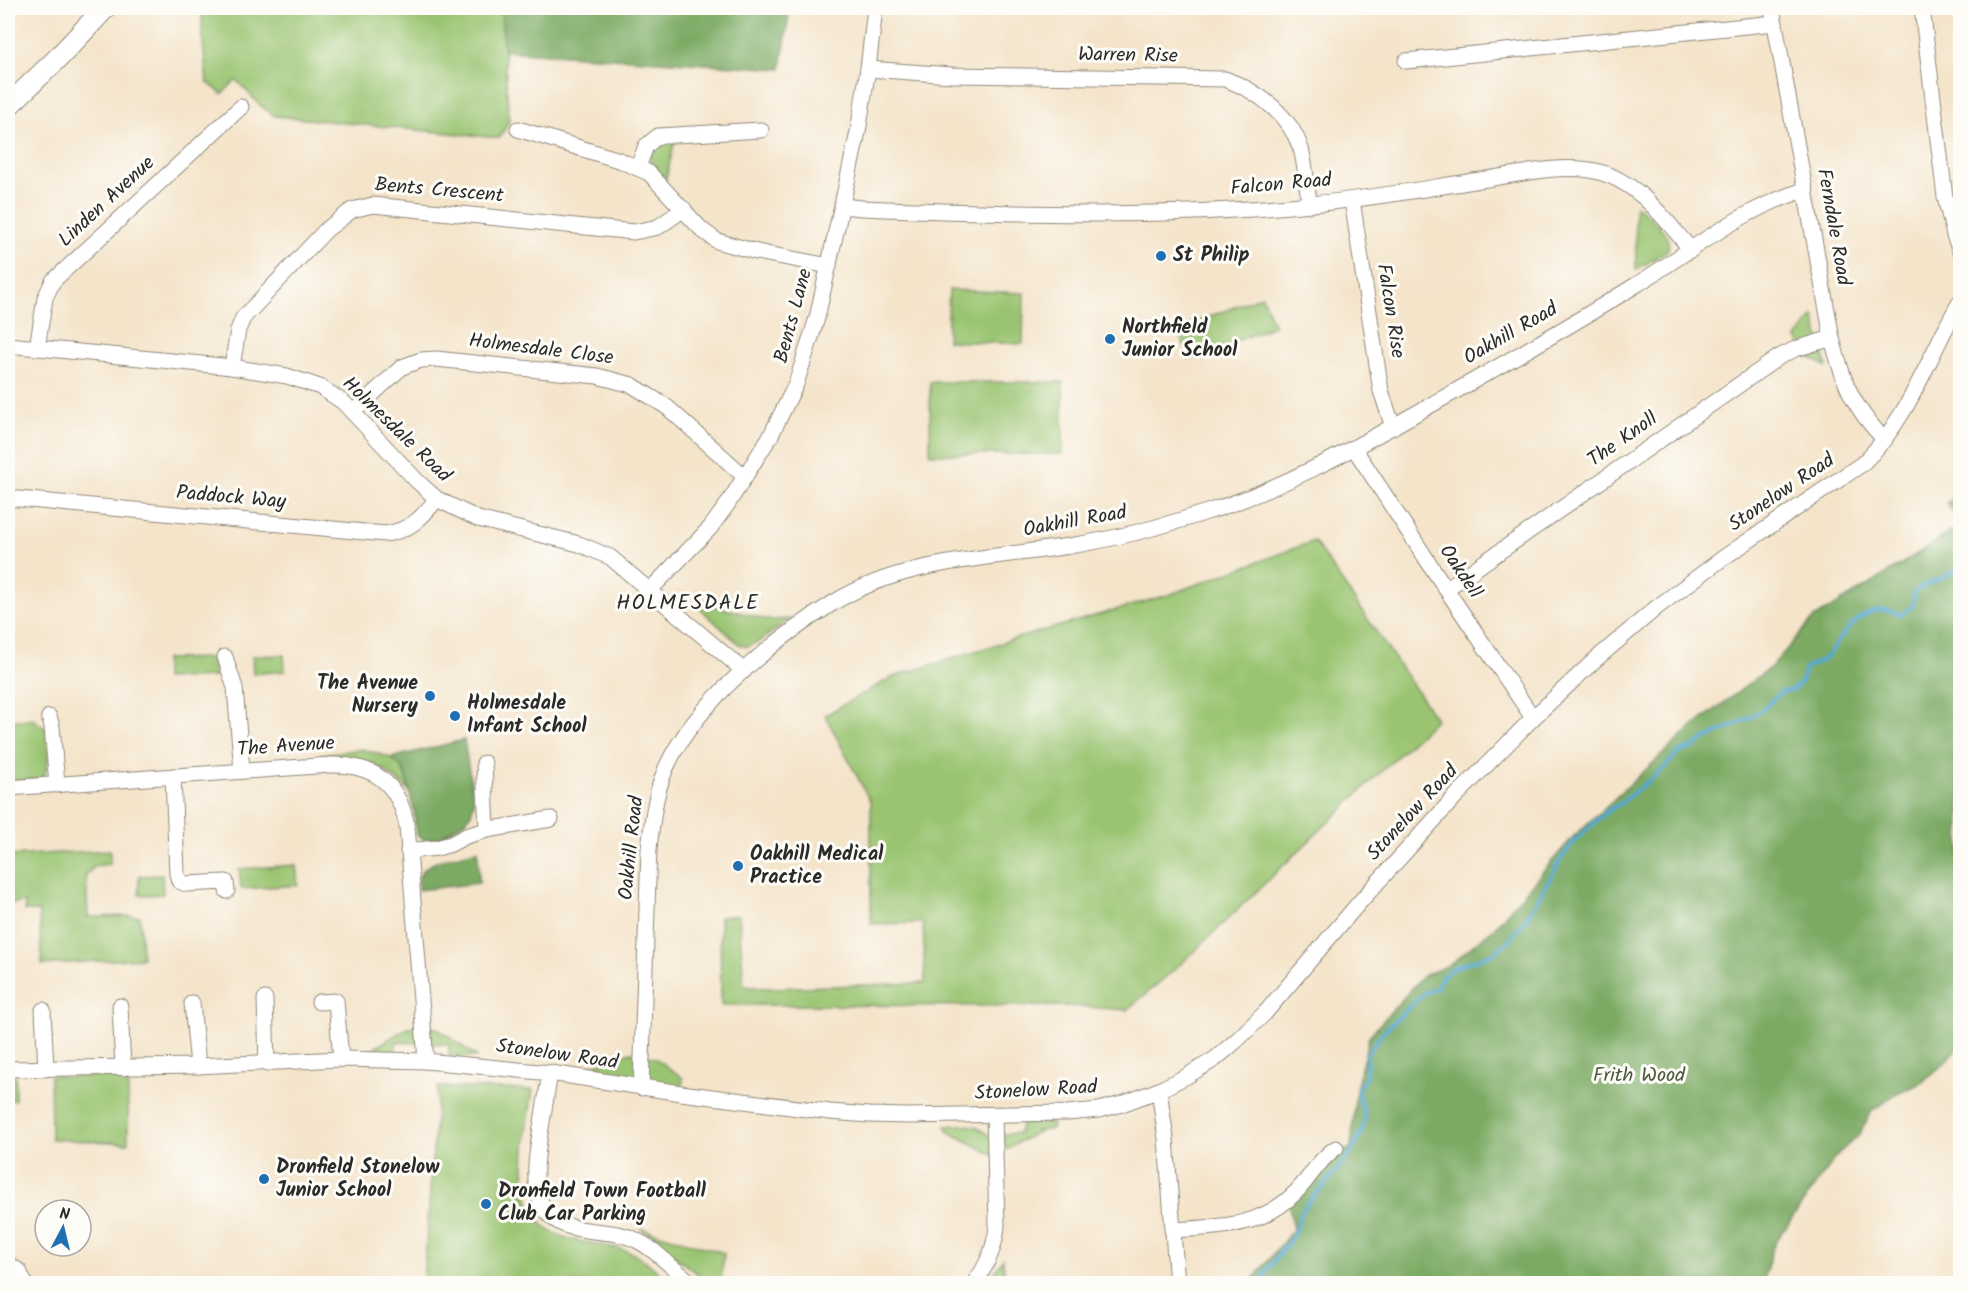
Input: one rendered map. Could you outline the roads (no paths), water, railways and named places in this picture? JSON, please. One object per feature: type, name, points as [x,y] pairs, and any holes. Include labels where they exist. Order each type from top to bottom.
[{"type":"main road","points":[[10,96],[58,58],[105,8]]},
{"type":"street","name":"Bents Lane","points":[[650,590],[710,528],[771,435],[796,384],[812,337],[858,132],[875,8]]},
{"type":"street","name":"Ferndale Road","points":[[1772,8],[1832,338],[1839,364],[1855,404],[1867,422],[1885,440]]},
{"type":"street","points":[[1922,8],[1945,197],[1960,250]]},
{"type":"street","points":[[1406,61],[1774,23]]},
{"type":"street","name":"Warren Rise","points":[[868,69],[952,75],[1225,79],[1251,91],[1268,103],[1283,116],[1293,130],[1301,148],[1309,205]]},
{"type":"street","name":"Linden Avenue","points":[[37,348],[45,298],[53,281],[241,107]]},
{"type":"street","points":[[518,129],[638,167],[659,182],[702,230],[717,241],[757,252],[829,266]]},
{"type":"street","points":[[638,167],[646,146],[658,136],[761,130]]},
{"type":"street","name":"Falcon Road","points":[[842,206],[1009,214],[1111,215],[1207,212],[1352,200],[1527,173],[1574,169],[1606,174],[1638,193],[1661,213],[1691,250]]},
{"type":"street","name":"Oakhill Road","points":[[641,1088],[649,849],[657,794],[665,770],[690,727],[708,705],[744,671],[805,621],[873,581],[924,568],[1128,535],[1209,512],[1292,479],[1393,427],[1557,333],[1759,206],[1806,190]]},
{"type":"street","name":"Falcon Rise","points":[[1352,200],[1381,391],[1393,427]]},
{"type":"street","name":"Bents Crescent","points":[[232,367],[238,330],[243,318],[326,230],[352,210],[374,205],[634,232],[658,227],[684,209]]},
{"type":"street","name":"Stonelow Road","points":[[8,1069],[267,1064],[341,1059],[426,1061],[550,1073],[641,1088],[830,1112],[908,1116],[1099,1110],[1159,1090],[1215,1059],[1265,1013],[1454,798],[1533,718],[1612,645],[1656,608],[1724,558],[1862,464],[1885,440],[1906,406],[1960,302]]},
{"type":"street","name":"The Knoll","points":[[1446,589],[1779,357],[1832,338]]},
{"type":"street","name":"Holmesdale Road","points":[[8,345],[232,367],[303,381],[333,394],[353,412],[417,481],[438,499],[478,519],[596,550],[610,557],[744,671]]},
{"type":"street","name":"Holmesdale Close","points":[[353,412],[402,367],[421,360],[436,359],[597,376],[632,386],[667,406],[745,477]]},
{"type":"street","name":"Oakdell","points":[[1354,448],[1533,718]]},
{"type":"street","name":"Paddock Way","points":[[8,498],[386,534],[400,532],[410,527],[422,518],[438,499]]},
{"type":"street","points":[[225,657],[235,688],[242,771]]},
{"type":"street","points":[[49,717],[52,726],[57,785]]},
{"type":"street","points":[[484,763],[487,830]]},
{"type":"street","name":"The Avenue","points":[[8,788],[339,764],[351,764],[366,770],[390,786],[401,800],[407,826],[426,1061]]},
{"type":"street","points":[[173,776],[179,881],[186,884],[226,882],[227,891]]},
{"type":"street","points":[[408,851],[437,848],[487,830],[551,819]]},
{"type":"street","points":[[264,999],[267,1064]]},
{"type":"street","points":[[319,1002],[336,1001],[341,1059]]},
{"type":"street","points":[[190,1003],[198,1066]]},
{"type":"street","points":[[118,1006],[123,1068]]},
{"type":"street","points":[[44,1010],[46,1070]]},
{"type":"street","points":[[550,1073],[535,1169],[536,1186],[545,1210],[563,1224],[579,1229],[626,1235],[639,1241],[694,1284]]},
{"type":"street","points":[[1159,1090],[1166,1139],[1177,1284]]},
{"type":"street","points":[[974,1284],[996,1243],[994,1115]]},
{"type":"street","points":[[1172,1230],[1232,1225],[1267,1215],[1297,1191],[1329,1147]]},
{"type":"street","points":[[8,1264],[19,1271],[25,1284]]},
{"type":"waterway","points":[[1254,1284],[1261,1282],[1290,1240],[1305,1206],[1339,1168],[1357,1142],[1364,1119],[1358,1092],[1361,1083],[1366,1078],[1367,1054],[1382,1033],[1424,993],[1436,988],[1442,977],[1453,968],[1494,953],[1510,940],[1576,839],[1607,811],[1621,803],[1662,770],[1679,752],[1693,748],[1699,742],[1744,721],[1763,709],[1781,692],[1793,690],[1801,682],[1805,669],[1827,656],[1857,620],[1881,610],[1901,615],[1913,606],[1914,592],[1960,567]]},
{"type":"place","name":"St Philip","points":[[1161,256]]},
{"type":"place","name":"Northfield Junior School","points":[[1110,339]]},
{"type":"place","name":"The Avenue Nursery","points":[[430,696]]},
{"type":"place","name":"Holmesdale Infant School","points":[[455,716]]},
{"type":"place","name":"Oakhill Medical Practice","points":[[738,866]]},
{"type":"place","name":"Dronfield Stonelow Junior School","points":[[264,1179]]},
{"type":"place","name":"Dronfield Town Football Club Car Parking","points":[[486,1204]]},
{"type":"district","name":"HOLMESDALE","points":[[688,603]]},
{"type":"park label","name":"Frith Wood","points":[[1639,1076]]}]
